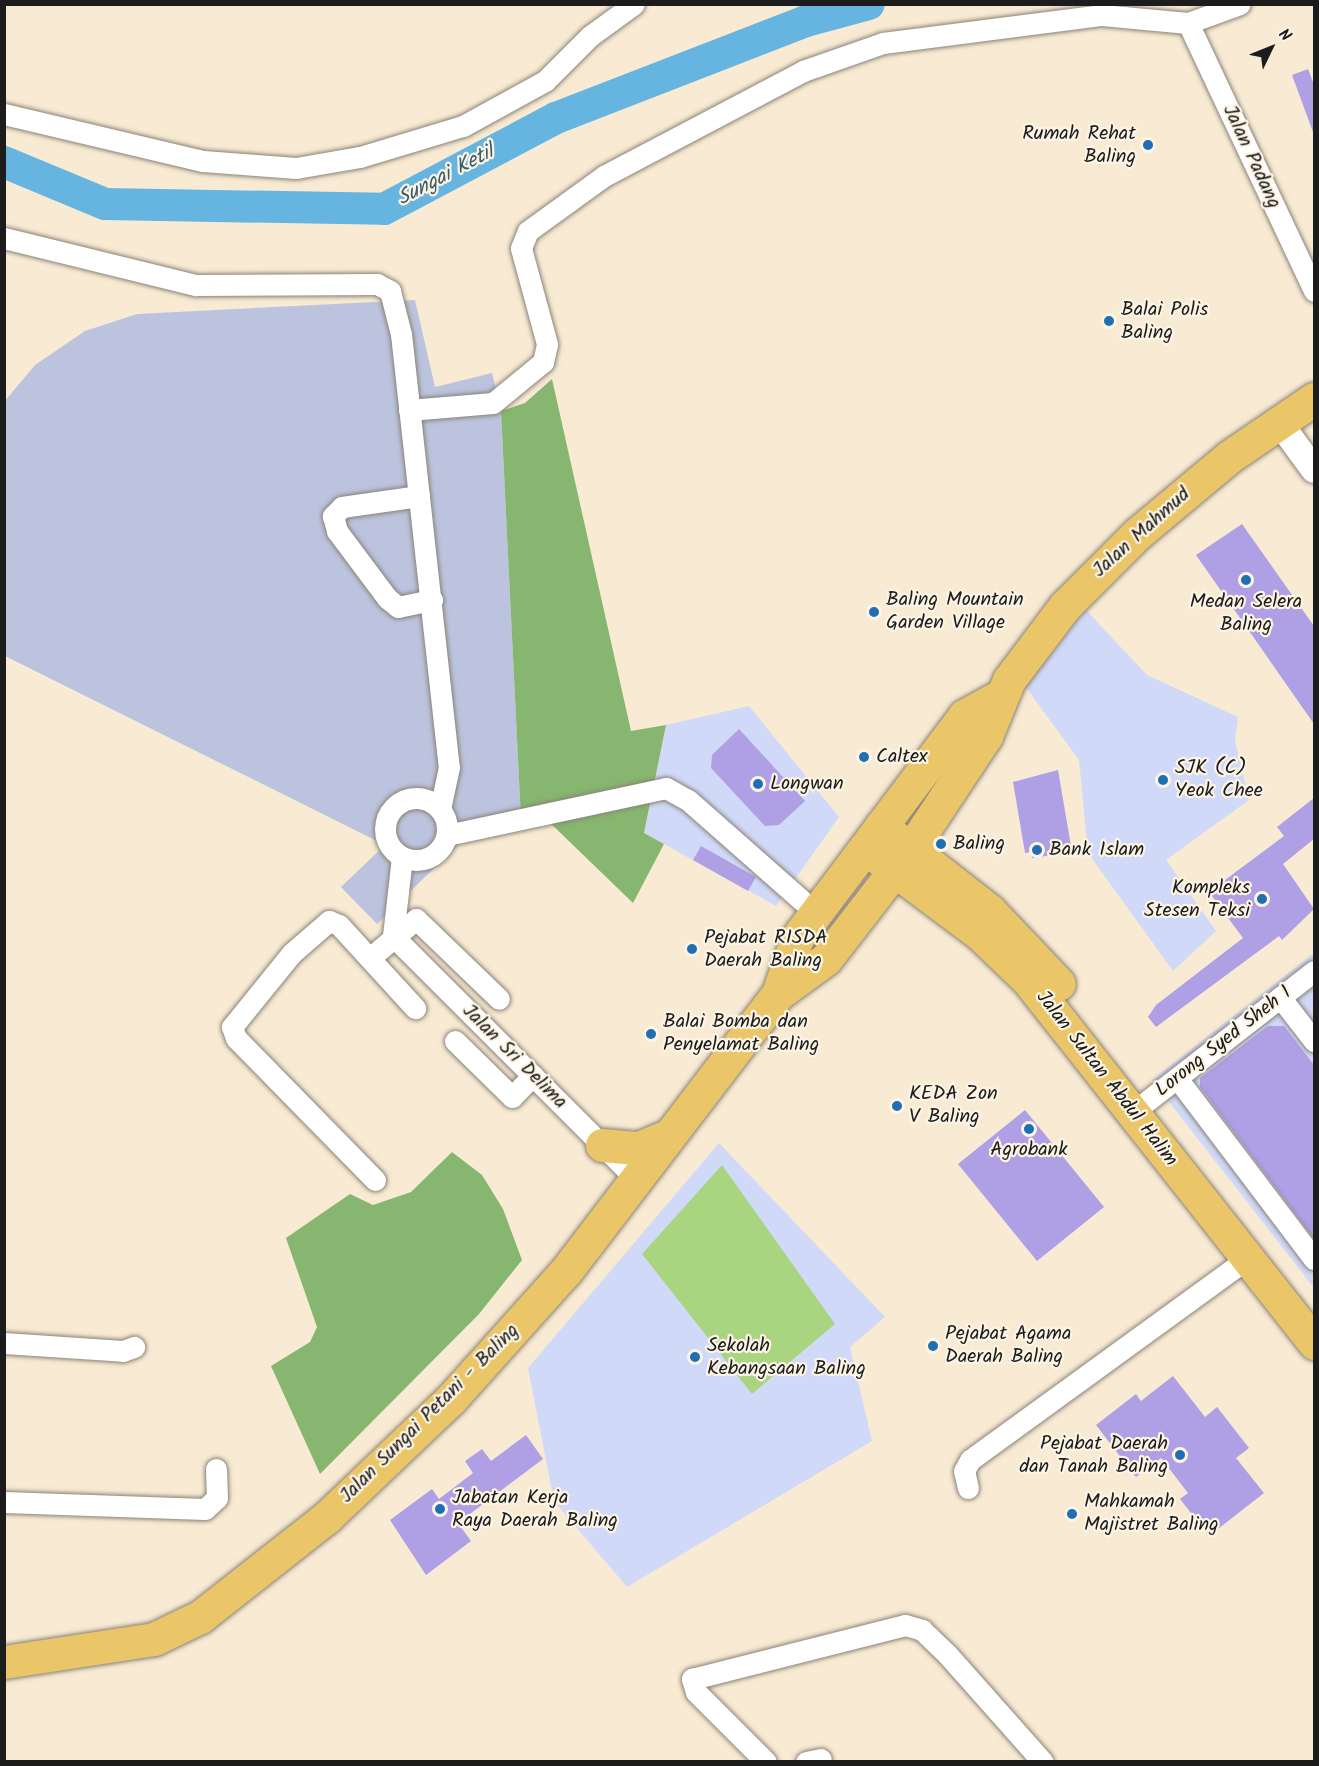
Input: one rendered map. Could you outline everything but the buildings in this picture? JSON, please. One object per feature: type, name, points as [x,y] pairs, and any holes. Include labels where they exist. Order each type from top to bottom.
[{"type":"main road","name":"Jalan Mahmud","points":[[902,859],[986,736],[998,697],[1065,606],[1102,567],[1229,457],[1314,399]]},
{"type":"main road","name":"Jalan Mahmud","points":[[873,837],[964,717],[998,697]]},
{"type":"main road","points":[[940,806],[934,835],[940,872]]},
{"type":"main road","name":"Jalan Sultan Abdul Halim","points":[[873,837],[902,859],[1027,979],[1141,1106],[1314,1311]]},
{"type":"main road","name":"Jalan Sungai Petani - Baling","points":[[778,994],[797,938],[873,837]]},
{"type":"main road","name":"Jalan Sultan Abdul Halim","points":[[902,859],[940,872],[1026,945],[1248,1258],[1314,1343]]},
{"type":"main road","name":"Jalan Sungai Petani - Baling","points":[[4,1662],[154,1639],[224,1602],[327,1517],[488,1361],[669,1135],[778,994],[826,959],[902,859]]},
{"type":"main road","points":[[602,1144],[639,1148],[669,1135]]},
{"type":"street","points":[[4,114],[203,161],[296,168],[360,157],[463,126],[545,81],[591,36],[634,4]]},
{"type":"street","points":[[409,410],[493,403],[543,362],[547,344],[521,248],[528,231],[604,176],[803,71],[883,43],[1052,21],[1128,14],[1188,23],[1240,4]]},
{"type":"street","name":"Jalan Padang","points":[[1188,23],[1314,291]]},
{"type":"street","points":[[4,238],[196,285],[383,285],[395,306],[432,600],[449,767],[440,809],[447,835]]},
{"type":"street","points":[[1279,422],[1314,470]]},
{"type":"street","points":[[419,496],[342,507],[333,516],[338,531],[398,608],[432,600]]},
{"type":"street","points":[[402,857],[431,857],[447,835],[666,788],[688,800],[816,913]]},
{"type":"street","points":[[393,936],[402,857],[387,837],[390,812],[411,798],[427,800],[440,809]]},
{"type":"street","points":[[371,957],[393,936],[416,919],[499,999]]},
{"type":"street","points":[[375,1180],[232,1031],[292,953],[324,923],[339,925],[416,1008]]},
{"type":"street","name":"Jalan Sri Delima","points":[[393,936],[635,1178]]},
{"type":"street","name":"Lorong Syed Sheh 1","points":[[1141,1106],[1314,971]]},
{"type":"street","points":[[1280,998],[1314,1041]]},
{"type":"street","points":[[454,1041],[512,1097],[533,1075]]},
{"type":"street","points":[[1177,1078],[1314,1259]]},
{"type":"street","points":[[968,1488],[964,1471],[970,1460],[1248,1258]]},
{"type":"street","points":[[4,1343],[123,1351],[134,1347]]},
{"type":"street","points":[[4,1502],[205,1509],[218,1498],[216,1469]]},
{"type":"street","points":[[766,1761],[696,1692],[692,1679],[905,1624],[921,1630],[947,1654],[1043,1761]]},
{"type":"shaded area","points":[[415,300],[435,387],[492,373],[501,411],[521,820],[474,829],[377,924],[341,887],[385,845],[5,656],[4,402],[35,365],[85,331],[137,314]]},
{"type":"shaded area","name":"SJK (C) Yeok Chee","points":[[1086,610],[1147,675],[1238,717],[1235,740],[1249,800],[1166,860],[1216,931],[1173,971],[1088,853],[1079,760],[1025,686]]},
{"type":"shaded area","points":[[749,706],[839,817],[776,906],[644,833],[666,725]]},
{"type":"shaded area","points":[[1314,953],[1314,1288],[1152,1080]]},
{"type":"shaded area","name":"Sekolah Kebangsaan Baling","points":[[719,1143],[885,1317],[850,1347],[872,1441],[627,1587],[554,1501],[528,1368]]},
{"type":"green space","points":[[552,379],[631,731],[666,725],[644,833],[664,844],[633,903],[545,818],[521,820],[501,411],[525,403]]},
{"type":"green space","points":[[452,1152],[482,1175],[503,1209],[522,1260],[479,1314],[320,1474],[271,1366],[310,1342],[317,1327],[286,1238],[350,1194],[373,1205],[411,1192]]},
{"type":"green space","points":[[722,1165],[835,1324],[752,1394],[642,1254]]},
{"type":"waterway","name":"Sungai Ketil","points":[[4,162],[105,204],[384,209],[556,118],[806,21],[869,4]]},
{"type":"place","name":"Rumah Rehat Baling","points":[[1148,145]]},
{"type":"place","name":"Balai Polis Baling","points":[[1109,321]]},
{"type":"place","name":"Medan Selera Baling","points":[[1246,580]]},
{"type":"place","name":"Baling Mountain Garden Village","points":[[874,612]]},
{"type":"place","name":"Caltex","points":[[864,757]]},
{"type":"place","name":"SJK (C) Yeok Chee","points":[[1163,780]]},
{"type":"place","name":"Longwan","points":[[758,784]]},
{"type":"place","name":"Baling","points":[[941,844]]},
{"type":"place","name":"Bank Islam","points":[[1037,850]]},
{"type":"place","name":"Kompleks Stesen Teksi","points":[[1262,899]]},
{"type":"place","name":"Pejabat RISDA Daerah Baling","points":[[692,949]]},
{"type":"place","name":"Balai Bomba dan Penyelamat Baling","points":[[651,1034]]},
{"type":"place","name":"KEDA Zon V Baling","points":[[897,1106]]},
{"type":"place","name":"Agrobank","points":[[1029,1129]]},
{"type":"place","name":"Pejabat Agama Daerah Baling","points":[[933,1346]]},
{"type":"place","name":"Sekolah Kebangsaan Baling","points":[[695,1357]]},
{"type":"place","name":"Pejabat Daerah dan Tanah Baling","points":[[1180,1455]]},
{"type":"place","name":"Jabatan Kerja Raya Daerah Baling","points":[[440,1509]]},
{"type":"place","name":"Mahkamah Majistret Baling","points":[[1072,1514]]}]
